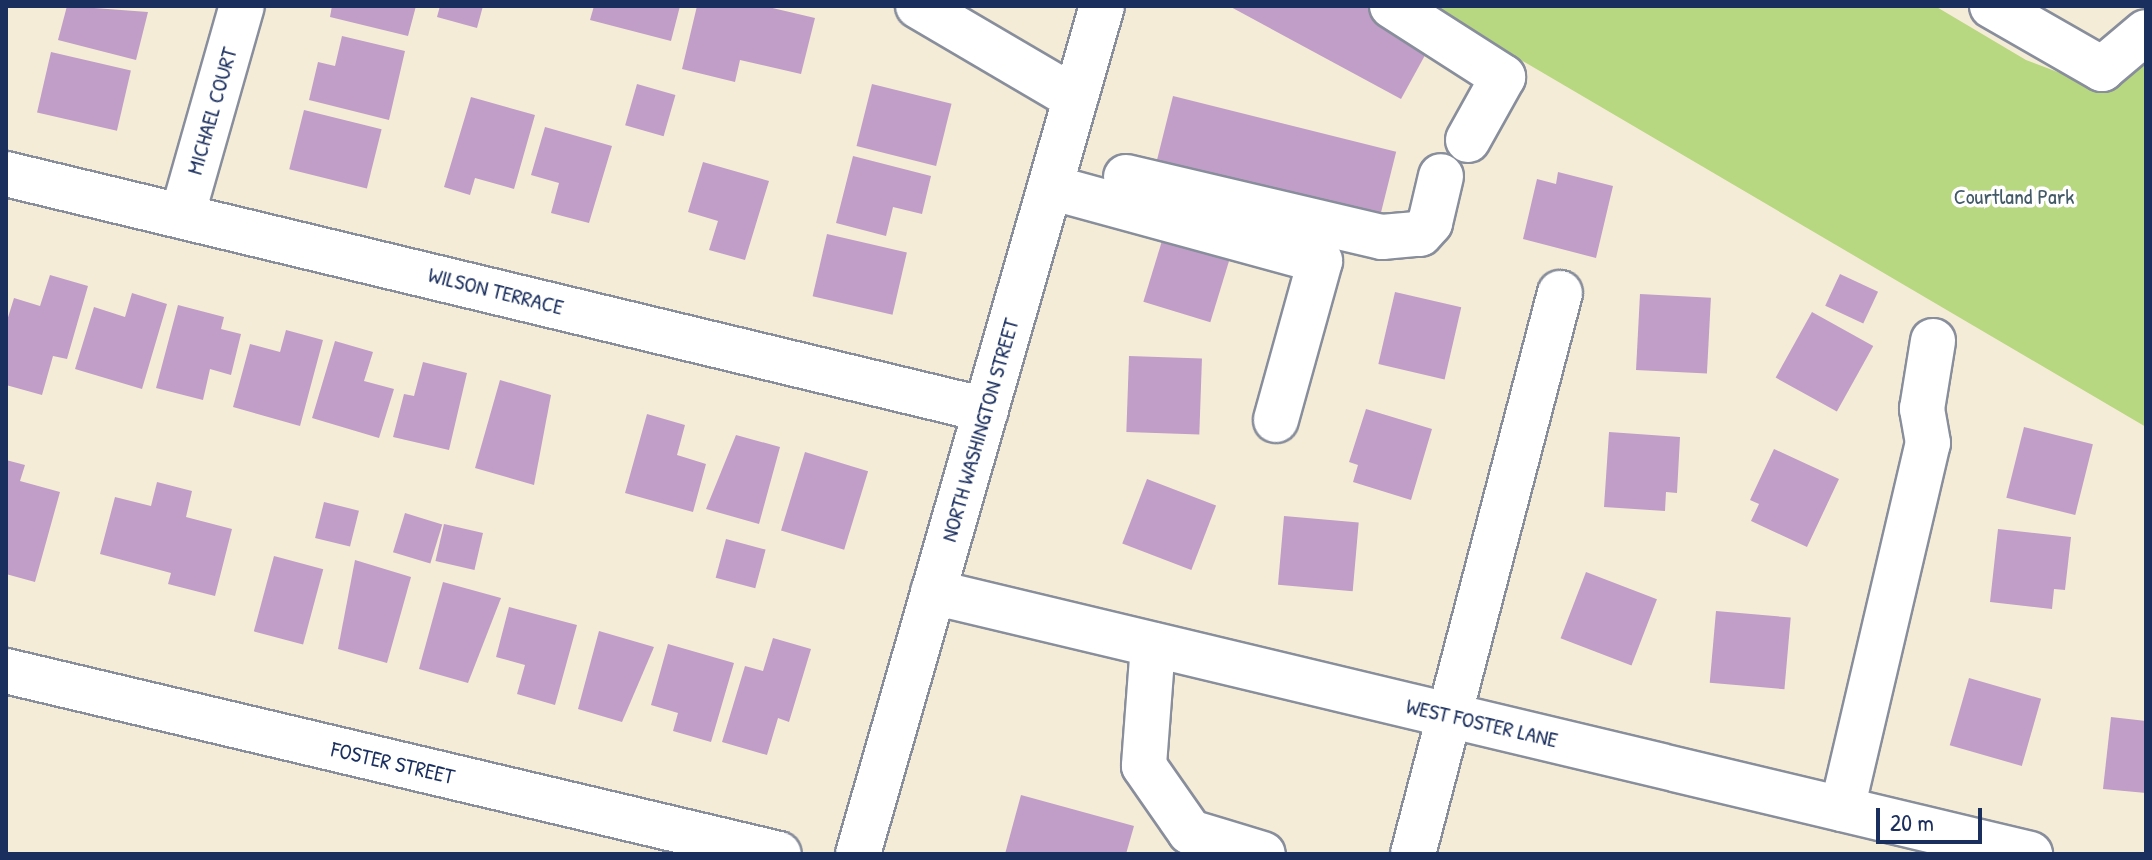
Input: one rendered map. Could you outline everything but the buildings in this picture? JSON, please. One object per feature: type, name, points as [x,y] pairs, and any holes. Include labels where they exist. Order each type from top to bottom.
[{"type":"street","name":"MICHAEL COURT","points":[[182,216],[242,6]]},
{"type":"street","points":[[918,6],[1075,98]]},
{"type":"street","name":"NORTH WASHINGTON STREET","points":[[858,854],[1102,6]]},
{"type":"street","points":[[1392,6],[1503,77],[1468,140]]},
{"type":"street","points":[[1992,6],[2102,69],[2146,32]]},
{"type":"street","points":[[1054,173],[1382,237],[1420,234],[1430,223],[1441,176]]},
{"type":"street","points":[[1054,173],[1320,261],[1276,420]]},
{"type":"street","name":"WILSON TERRACE","points":[[6,174],[986,410]]},
{"type":"street","points":[[1413,854],[1560,293]]},
{"type":"street","points":[[1842,809],[1928,443],[1922,409],[1933,341]]},
{"type":"street","name":"WEST FOSTER LANE","points":[[933,592],[1842,809],[1946,844],[2030,854]]},
{"type":"street","points":[[1153,645],[1144,766],[1190,832],[1263,854]]},
{"type":"street","name":"FOSTER STREET","points":[[6,671],[779,854]]},
{"type":"green space","name":"Courtland Park","points":[[1429,6],[1935,6],[2026,60],[2110,92],[2146,61],[2146,427]]}]
